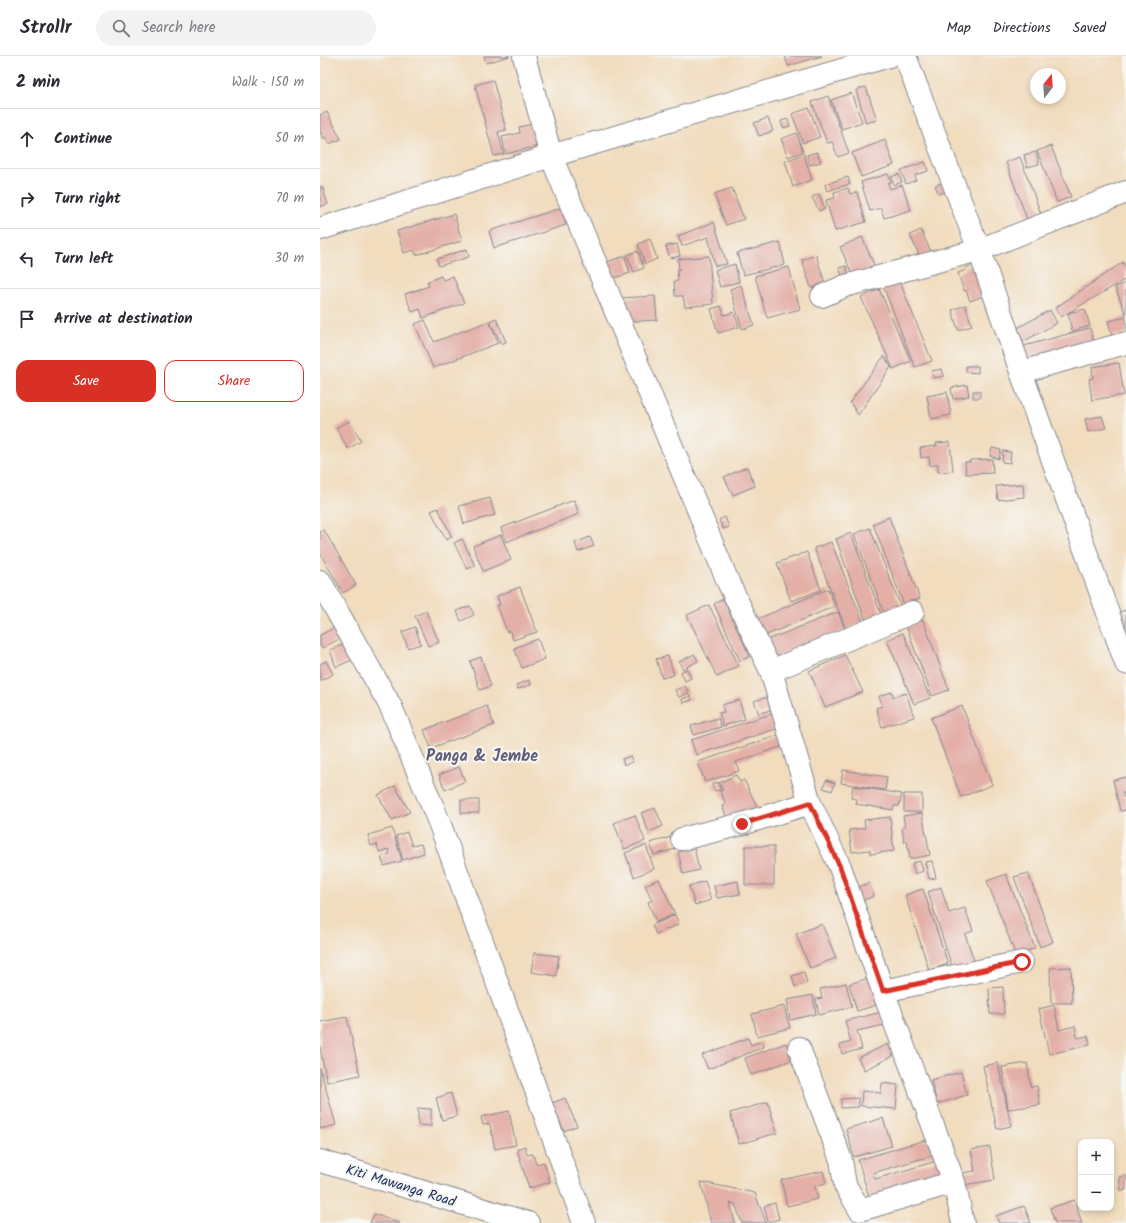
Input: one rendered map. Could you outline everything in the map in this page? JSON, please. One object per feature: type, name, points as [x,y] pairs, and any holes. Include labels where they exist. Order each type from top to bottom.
[{"type":"street","points":[[524,56],[550,156],[729,584],[771,671],[810,803],[840,867],[883,991],[954,1182],[963,1223]]},
{"type":"street","points":[[320,230],[550,156],[889,56]]},
{"type":"street","points":[[905,56],[979,250],[1021,372],[1126,663]]},
{"type":"street","points":[[822,296],[845,286],[979,250],[1126,192]]},
{"type":"street","points":[[1021,372],[1126,343]]},
{"type":"street","points":[[320,580],[391,707],[439,822],[584,1223]]},
{"type":"street","points":[[771,671],[913,612]]},
{"type":"street","points":[[682,839],[742,824],[810,803]]},
{"type":"street","points":[[883,991],[1022,962]]},
{"type":"street","points":[[799,1048],[841,1160],[845,1185],[860,1210],[954,1182]]},
{"type":"street","name":"Kiti Mawanga Road","points":[[320,1161],[528,1223]]},
{"type":"building","points":[[484,56],[510,56],[486,63]]},
{"type":"building","points":[[785,56],[822,56],[788,66]]},
{"type":"building","points":[[493,80],[506,130],[498,132],[504,154],[494,156],[475,85]]},
{"type":"building","points":[[866,87],[877,120],[866,123],[856,90]]},
{"type":"building","points":[[851,93],[862,122],[842,129],[831,100]]},
{"type":"building","points":[[828,96],[849,153],[838,157],[832,142],[827,143],[812,102]]},
{"type":"building","points":[[809,108],[820,137],[803,143],[792,114]]},
{"type":"building","points":[[327,112],[341,139],[329,144],[320,132],[320,115]]},
{"type":"building","points":[[768,118],[773,131],[759,136],[754,123]]},
{"type":"building","points":[[788,119],[790,126],[783,128],[781,121]]},
{"type":"building","points":[[532,124],[538,146],[506,154],[502,137],[520,133],[519,127]]},
{"type":"building","points":[[797,133],[803,152],[788,157],[781,139]]},
{"type":"building","points":[[885,140],[894,165],[861,177],[852,153]]},
{"type":"building","points":[[1051,146],[1071,197],[1057,202],[1037,151]]},
{"type":"building","points":[[817,152],[821,162],[810,165],[807,155]]},
{"type":"building","points":[[1036,152],[1039,164],[1027,167],[1024,155]]},
{"type":"building","points":[[804,154],[812,180],[793,187],[785,161]]},
{"type":"building","points":[[1020,157],[1041,214],[1027,219],[1006,162]]},
{"type":"building","points":[[925,162],[928,171],[915,175],[916,180],[906,184],[901,170]]},
{"type":"building","points":[[888,174],[891,182],[888,183],[890,189],[902,185],[911,210],[884,218],[881,208],[870,211],[861,182]]},
{"type":"building","points":[[899,174],[902,182],[894,185],[891,177]]},
{"type":"building","points":[[848,177],[850,184],[827,191],[825,184]]},
{"type":"building","points":[[943,182],[947,191],[939,194],[935,186]]},
{"type":"building","points":[[322,186],[328,204],[320,207],[320,187]]},
{"type":"building","points":[[732,188],[744,219],[726,225],[714,194]]},
{"type":"building","points":[[848,188],[850,194],[857,192],[866,222],[835,231],[826,200],[835,198],[834,192]]},
{"type":"building","points":[[819,194],[825,209],[819,211],[812,197]]},
{"type":"building","points":[[561,208],[566,225],[494,248],[489,231]]},
{"type":"building","points":[[454,214],[462,241],[416,255],[414,250],[404,253],[397,231]]},
{"type":"building","points":[[714,222],[727,264],[715,266],[708,237],[682,246],[678,236]]},
{"type":"building","points":[[921,230],[931,252],[920,257],[910,235]]},
{"type":"building","points":[[862,237],[874,265],[869,267],[870,269],[853,276],[840,247]]},
{"type":"building","points":[[650,239],[657,259],[645,264],[638,244]]},
{"type":"building","points":[[780,242],[785,265],[743,275],[737,253]]},
{"type":"building","points":[[677,244],[680,256],[670,258],[666,246]]},
{"type":"building","points":[[467,249],[469,257],[439,266],[437,259]]},
{"type":"building","points":[[638,251],[644,268],[634,272],[627,255]]},
{"type":"building","points":[[816,255],[825,283],[811,288],[802,260]]},
{"type":"building","points":[[625,256],[630,273],[608,280],[603,263]]},
{"type":"building","points":[[709,256],[713,304],[685,307],[683,296],[675,296],[674,281],[678,281],[678,259]]},
{"type":"building","points":[[1123,262],[1126,268],[1126,279],[1061,317],[1055,308]]},
{"type":"building","points":[[735,264],[739,282],[720,287],[715,270]]},
{"type":"building","points":[[976,264],[986,295],[970,301],[966,290],[964,291],[958,273],[966,270],[965,268]]},
{"type":"building","points":[[846,266],[849,276],[843,278],[839,268]]},
{"type":"building","points":[[789,267],[800,309],[767,318],[755,276]]},
{"type":"building","points":[[441,276],[443,280],[453,276],[464,303],[423,318],[420,309],[412,312],[405,294],[429,286],[427,282]]},
{"type":"building","points":[[899,280],[932,361],[915,367],[883,286]]},
{"type":"building","points":[[1126,283],[1126,315],[1115,287]]},
{"type":"building","points":[[741,285],[754,325],[742,329],[730,289]]},
{"type":"building","points":[[879,289],[911,361],[893,369],[861,297]]},
{"type":"building","points":[[655,296],[657,320],[623,322],[621,298]]},
{"type":"building","points":[[965,305],[972,326],[958,330],[952,310]]},
{"type":"building","points":[[721,306],[724,315],[734,312],[739,327],[718,333],[711,309]]},
{"type":"building","points":[[1085,309],[1090,326],[1072,331],[1068,313]]},
{"type":"building","points":[[1050,310],[1057,323],[1019,344],[1012,331]]},
{"type":"building","points":[[1126,317],[1126,333],[1112,336],[1108,321]]},
{"type":"building","points":[[496,318],[506,342],[501,344],[490,321]]},
{"type":"building","points":[[425,320],[434,342],[489,321],[498,343],[433,368],[415,324]]},
{"type":"building","points":[[1090,328],[1094,343],[1028,361],[1024,346]]},
{"type":"building","points":[[884,356],[891,367],[858,415],[850,402]]},
{"type":"building","points":[[1119,363],[1124,395],[1092,400],[1089,379],[1093,378],[1092,367]]},
{"type":"building","points":[[966,366],[978,366],[978,373],[966,372]]},
{"type":"building","points":[[942,369],[944,376],[933,378],[932,371]]},
{"type":"building","points":[[967,385],[969,396],[953,399],[951,388]]},
{"type":"building","points":[[973,391],[980,391],[980,398],[973,398]]},
{"type":"building","points":[[947,392],[951,415],[931,419],[927,396]]},
{"type":"building","points":[[1102,416],[1106,428],[1088,432],[1085,419]]},
{"type":"building","points":[[349,421],[361,441],[348,449],[336,428]]},
{"type":"building","points":[[950,442],[953,471],[938,472],[938,464],[930,466],[929,457],[921,458],[920,448],[937,446],[936,443]]},
{"type":"building","points":[[992,448],[1001,450],[999,459],[990,456]]},
{"type":"building","points":[[1003,451],[1011,452],[1010,463],[1002,462]]},
{"type":"building","points":[[992,459],[993,473],[966,474],[965,462],[970,462],[970,460]]},
{"type":"building","points":[[747,467],[755,486],[733,495],[724,477]]},
{"type":"building","points":[[1023,484],[1024,497],[998,500],[996,486]]},
{"type":"building","points":[[490,498],[495,515],[464,524],[459,506]]},
{"type":"building","points":[[574,500],[579,514],[506,542],[501,528]]},
{"type":"building","points":[[438,508],[452,537],[446,540],[431,511]]},
{"type":"building","points":[[725,517],[729,527],[723,529],[719,520]]},
{"type":"building","points":[[889,517],[920,599],[904,605],[873,524]]},
{"type":"building","points":[[870,528],[901,607],[884,613],[854,534]]},
{"type":"building","points":[[324,530],[356,585],[343,593],[320,553],[320,532]]},
{"type":"building","points":[[851,533],[881,614],[865,619],[836,539]]},
{"type":"building","points":[[501,535],[511,560],[483,571],[473,546]]},
{"type":"building","points":[[590,537],[594,546],[578,552],[575,543]]},
{"type":"building","points":[[462,539],[475,566],[467,569],[454,543]]},
{"type":"building","points":[[831,542],[863,622],[846,629],[814,548]]},
{"type":"building","points":[[807,552],[821,590],[791,601],[777,563]]},
{"type":"building","points":[[520,587],[537,632],[513,640],[510,631],[507,632],[497,605],[500,605],[497,596]]},
{"type":"building","points":[[828,589],[835,606],[762,637],[755,620]]},
{"type":"building","points":[[723,599],[750,656],[740,661],[714,604]]},
{"type":"building","points":[[709,605],[739,666],[717,677],[687,615]]},
{"type":"building","points":[[470,606],[474,615],[461,621],[457,611]]},
{"type":"building","points":[[1126,610],[1126,643],[1116,613]]},
{"type":"building","points":[[426,611],[439,642],[428,646],[415,616]]},
{"type":"building","points":[[838,612],[845,630],[772,659],[764,641]]},
{"type":"building","points":[[923,620],[949,690],[932,696],[906,626]]},
{"type":"building","points":[[338,626],[343,637],[322,648],[320,645],[320,635]]},
{"type":"building","points":[[415,627],[421,644],[408,648],[402,632]]},
{"type":"building","points":[[903,633],[930,698],[914,704],[887,640]]},
{"type":"building","points":[[538,639],[545,659],[522,668],[514,648]]},
{"type":"building","points":[[345,644],[352,660],[336,667],[330,650]]},
{"type":"building","points":[[694,654],[698,661],[683,669],[679,662]]},
{"type":"building","points":[[845,655],[863,692],[825,707],[809,671]]},
{"type":"building","points":[[668,656],[674,675],[662,678],[656,659]]},
{"type":"building","points":[[481,657],[491,686],[480,690],[470,661]]},
{"type":"building","points":[[326,661],[333,674],[320,681],[320,664]]},
{"type":"building","points":[[687,669],[691,678],[685,681],[681,672]]},
{"type":"building","points":[[529,680],[531,685],[518,689],[516,685]]},
{"type":"building","points":[[685,686],[689,693],[679,697],[675,690]]},
{"type":"building","points":[[892,692],[893,697],[906,693],[914,717],[882,727],[876,708],[882,706],[879,696]]},
{"type":"building","points":[[691,696],[692,700],[683,703],[682,699]]},
{"type":"building","points":[[768,697],[772,709],[759,714],[754,701]]},
{"type":"building","points":[[739,700],[745,719],[723,726],[719,713],[724,712],[722,705]]},
{"type":"building","points":[[487,706],[494,725],[431,748],[424,730]]},
{"type":"building","points":[[962,706],[992,785],[961,797],[931,718]]},
{"type":"building","points":[[774,713],[779,728],[696,755],[691,740]]},
{"type":"building","points":[[718,718],[721,727],[694,735],[691,726]]},
{"type":"building","points":[[782,734],[786,745],[736,762],[739,771],[705,782],[698,762]]},
{"type":"building","points":[[630,756],[633,762],[624,765],[622,759]]},
{"type":"building","points":[[459,767],[465,781],[445,790],[439,775]]},
{"type":"building","points":[[843,770],[887,777],[885,790],[841,783]]},
{"type":"building","points":[[736,775],[740,782],[744,780],[758,808],[728,821],[722,806],[726,804],[720,791],[723,790],[719,783]]},
{"type":"building","points":[[1126,777],[1126,793],[1122,793],[1123,797],[1126,797],[1126,810],[1120,811],[1113,780]]},
{"type":"building","points":[[826,780],[835,783],[832,791],[823,788]]},
{"type":"building","points":[[718,782],[720,790],[715,791],[712,784]]},
{"type":"building","points":[[395,786],[410,812],[392,820],[378,795]]},
{"type":"building","points":[[853,786],[902,794],[899,806],[894,806],[893,810],[856,804],[857,799],[851,798]]},
{"type":"building","points":[[904,794],[922,794],[922,812],[904,812]]},
{"type":"building","points":[[461,800],[479,800],[479,813],[461,813]]},
{"type":"building","points":[[655,808],[663,826],[649,832],[641,813]]},
{"type":"building","points":[[922,813],[930,855],[910,859],[907,841],[904,842],[902,828],[905,827],[903,816]]},
{"type":"building","points":[[635,815],[645,841],[624,849],[614,823]]},
{"type":"building","points":[[890,817],[894,851],[870,854],[870,850],[852,852],[849,830],[865,828],[864,820]]},
{"type":"building","points":[[392,828],[402,861],[384,866],[381,857],[390,854],[388,849],[379,852],[377,844],[371,846],[368,835]]},
{"type":"building","points":[[407,832],[412,846],[421,844],[424,853],[403,860],[396,836]]},
{"type":"building","points":[[671,837],[675,849],[654,855],[650,843]]},
{"type":"building","points":[[646,845],[654,869],[634,877],[625,853]]},
{"type":"building","points":[[745,846],[774,846],[774,885],[745,885]]},
{"type":"building","points":[[694,848],[699,870],[683,874],[678,852]]},
{"type":"building","points":[[920,861],[923,871],[915,874],[912,863]]},
{"type":"building","points":[[932,861],[936,878],[929,879],[925,862]]},
{"type":"building","points":[[1028,873],[1053,942],[1040,947],[1014,877]]},
{"type":"building","points":[[1006,874],[1035,948],[1016,956],[987,881]]},
{"type":"building","points":[[659,879],[675,914],[656,922],[648,902],[652,900],[645,885]]},
{"type":"building","points":[[705,881],[711,900],[695,905],[689,886]]},
{"type":"building","points":[[738,881],[740,894],[717,898],[714,886]]},
{"type":"building","points":[[869,883],[874,896],[860,902],[854,889]]},
{"type":"building","points":[[941,887],[949,913],[965,908],[973,931],[965,934],[975,963],[953,970],[928,892]]},
{"type":"building","points":[[923,889],[948,964],[929,970],[905,895]]},
{"type":"building","points":[[675,915],[679,924],[656,934],[652,925]]},
{"type":"building","points":[[822,924],[836,958],[810,968],[796,934]]},
{"type":"building","points":[[534,953],[559,956],[556,976],[531,972]]},
{"type":"building","points":[[1071,967],[1072,1003],[1051,1003],[1050,968]]},
{"type":"building","points":[[804,972],[807,983],[795,987],[792,976]]},
{"type":"building","points":[[872,977],[880,1004],[857,1011],[849,984]]},
{"type":"building","points":[[846,983],[852,1007],[819,1015],[816,999],[822,998],[820,989]]},
{"type":"building","points":[[1003,987],[1004,1014],[990,1014],[989,988]]},
{"type":"building","points":[[813,995],[816,1014],[790,1020],[787,1000]]},
{"type":"building","points":[[1054,1005],[1059,1030],[1075,1026],[1077,1038],[1088,1036],[1090,1045],[1049,1054],[1039,1009]]},
{"type":"building","points":[[784,1006],[790,1028],[757,1036],[752,1014]]},
{"type":"building","points":[[882,1012],[885,1025],[857,1031],[862,1049],[842,1054],[840,1045],[851,1042],[845,1021]]},
{"type":"building","points":[[347,1017],[360,1075],[327,1082],[320,1048],[320,1022]]},
{"type":"building","points":[[748,1038],[751,1045],[762,1041],[764,1047],[708,1069],[702,1055]]},
{"type":"building","points":[[786,1043],[792,1060],[751,1075],[745,1058]]},
{"type":"building","points":[[888,1044],[893,1056],[864,1070],[858,1058]]},
{"type":"building","points":[[998,1063],[1011,1126],[997,1129],[983,1066]]},
{"type":"building","points":[[1027,1063],[1031,1087],[1037,1086],[1040,1105],[1008,1109],[1002,1067]]},
{"type":"building","points":[[320,1068],[336,1125],[320,1129]]},
{"type":"building","points":[[961,1072],[967,1095],[937,1104],[931,1080]]},
{"type":"building","points":[[882,1083],[898,1085],[896,1109],[861,1106],[862,1091],[881,1093]]},
{"type":"building","points":[[451,1093],[457,1116],[442,1120],[436,1098]]},
{"type":"building","points":[[565,1098],[577,1126],[564,1131],[552,1103]]},
{"type":"building","points":[[858,1098],[859,1107],[841,1108],[841,1099]]},
{"type":"building","points":[[768,1102],[777,1133],[739,1144],[730,1113]]},
{"type":"building","points":[[418,1108],[431,1109],[431,1126],[418,1125]]},
{"type":"building","points":[[509,1111],[516,1145],[495,1149],[490,1124],[483,1125],[481,1117]]},
{"type":"building","points":[[883,1118],[892,1146],[854,1157],[846,1129]]},
{"type":"building","points":[[932,1138],[937,1154],[873,1173],[875,1179],[940,1160],[945,1178],[870,1200],[858,1160]]},
{"type":"building","points":[[525,1146],[527,1155],[533,1154],[536,1164],[544,1162],[550,1182],[529,1188],[517,1149]]},
{"type":"building","points":[[990,1147],[995,1180],[963,1185],[961,1173],[975,1171],[971,1150]]},
{"type":"building","points":[[823,1171],[826,1183],[815,1186],[818,1199],[787,1206],[781,1180]]},
{"type":"building","points":[[1126,1175],[1126,1190],[1121,1191],[1119,1177]]},
{"type":"building","points":[[701,1182],[755,1193],[766,1223],[742,1223],[735,1204],[730,1203],[735,1223],[711,1223]]},
{"type":"building","points":[[1074,1200],[1082,1223],[1055,1223],[1050,1208]]},
{"type":"building","points":[[775,1203],[779,1219],[768,1222],[764,1206]]},
{"type":"building","points":[[1024,1206],[1031,1223],[999,1223],[996,1216]]},
{"type":"building","points":[[374,1214],[400,1223],[370,1223]]},
{"type":"district","name":"Panga & Jembe","points":[[482,755]]},
{"type":"route","points":[[742,824],[810,803],[840,867],[883,991],[1022,962]]}]
